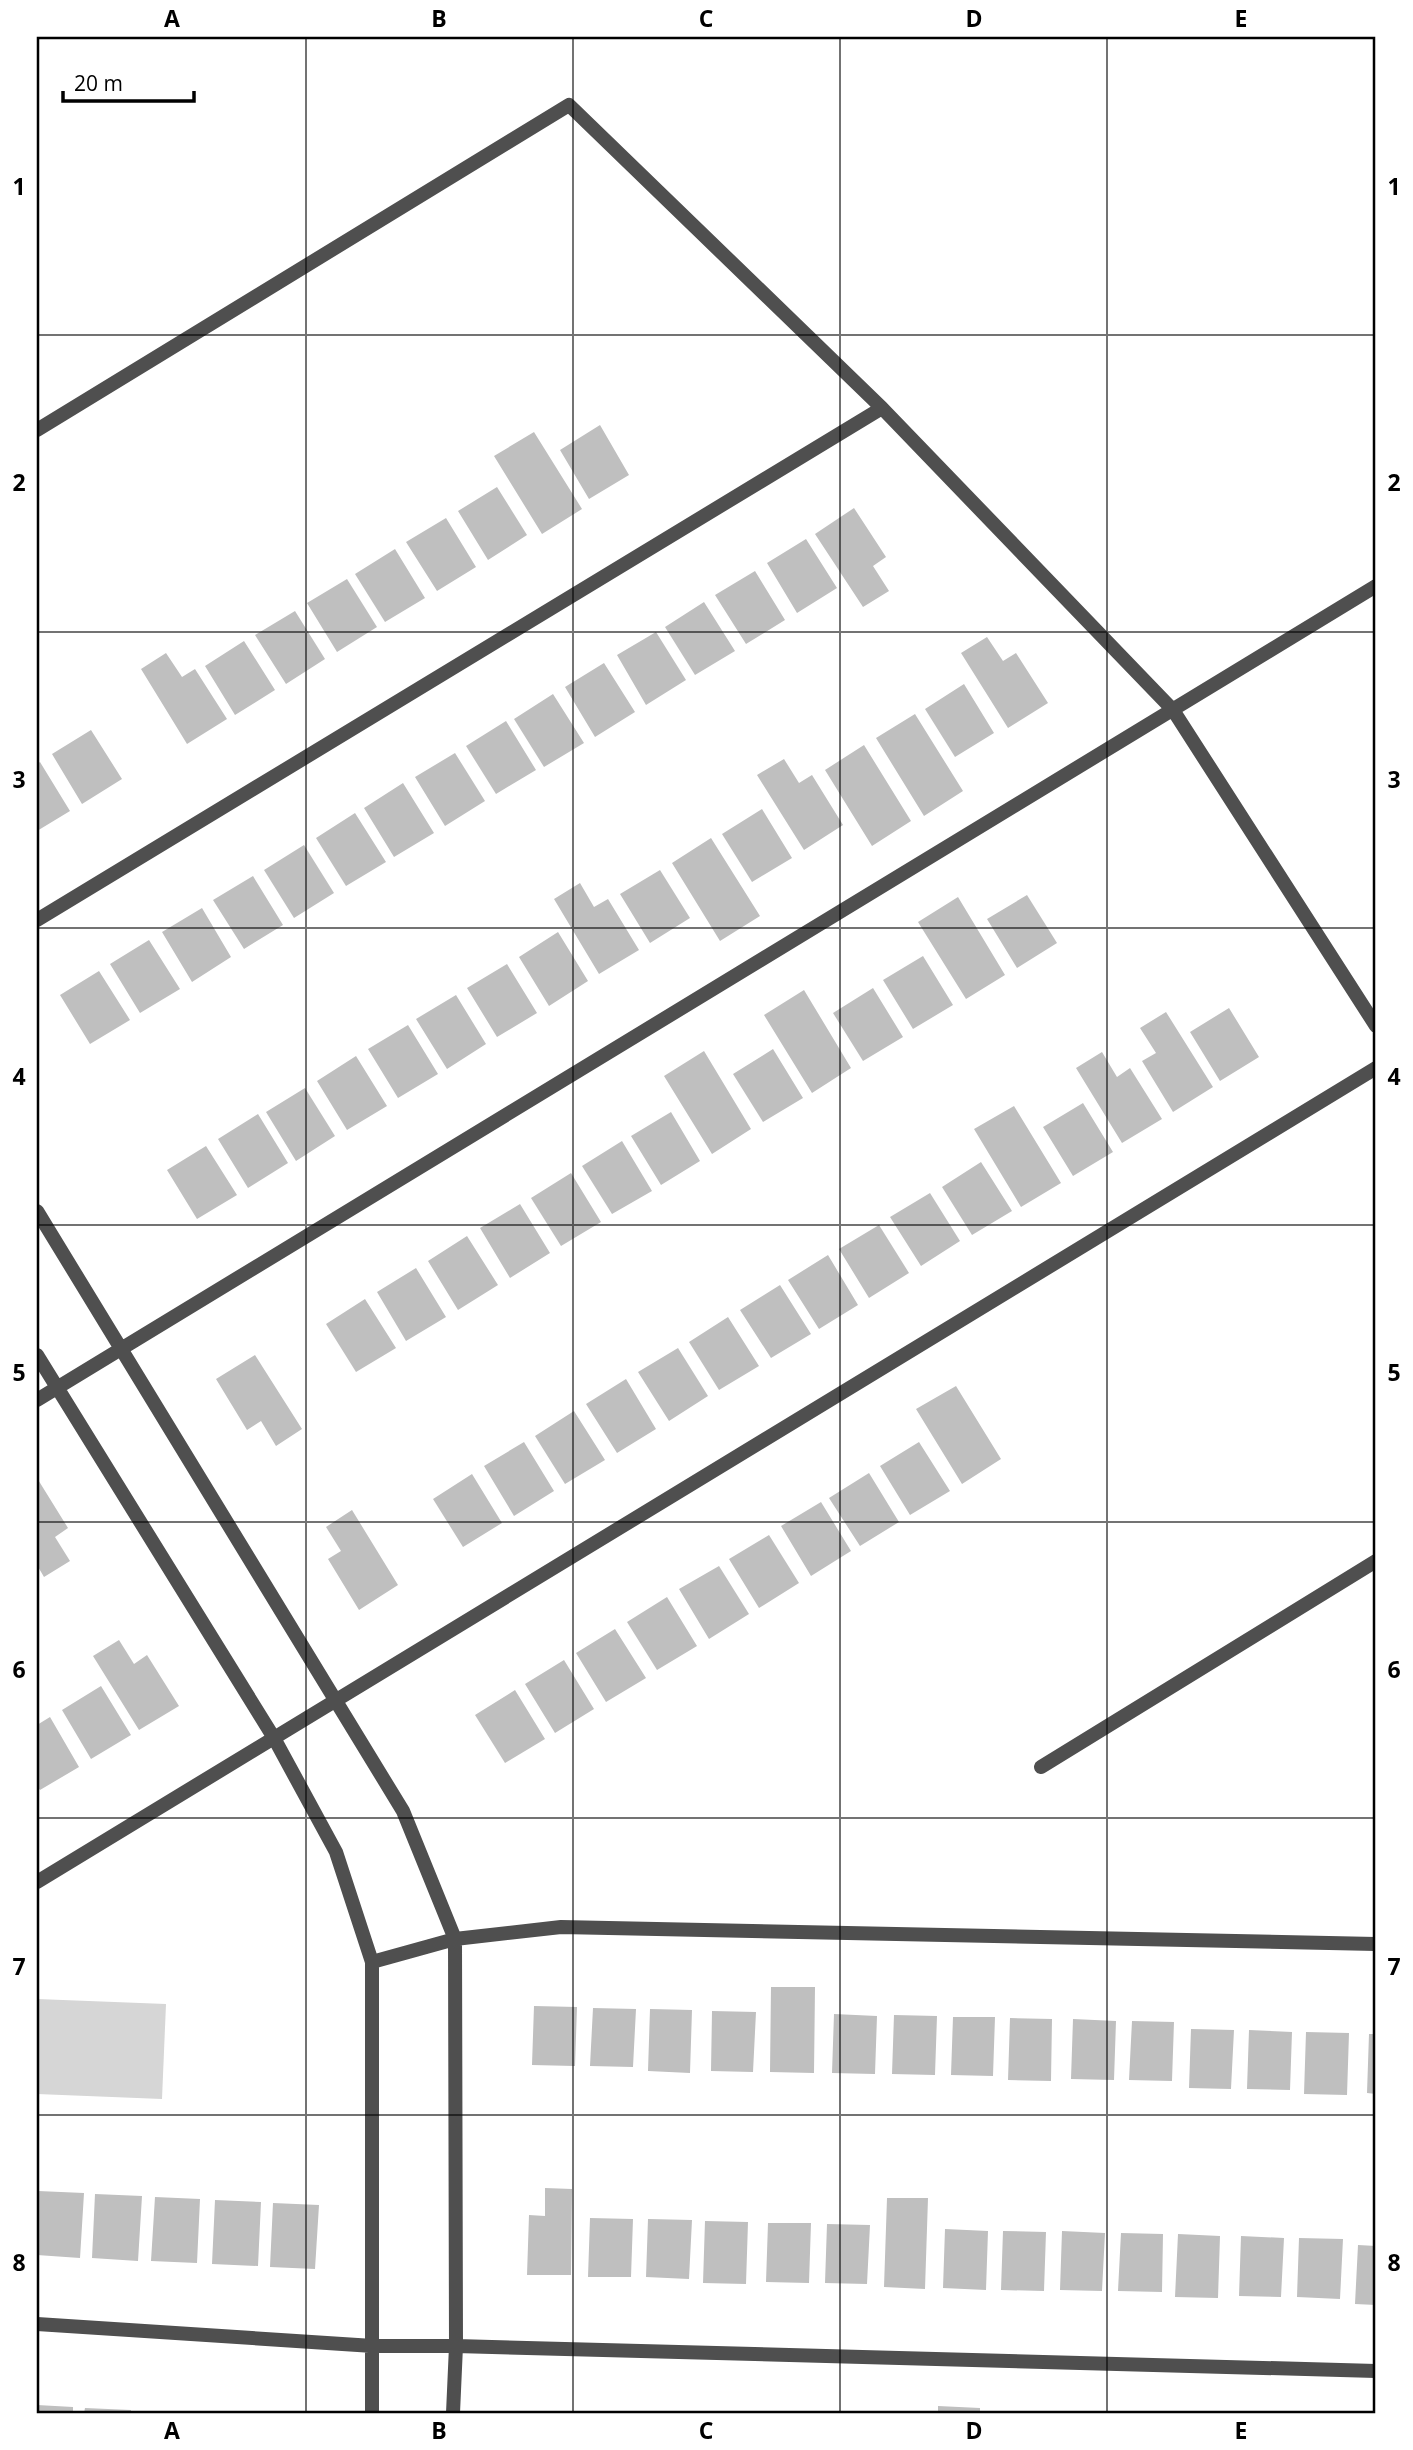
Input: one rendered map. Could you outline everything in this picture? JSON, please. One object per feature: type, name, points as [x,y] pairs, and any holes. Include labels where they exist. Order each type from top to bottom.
[{"type":"street","points":[[37,430],[569,105],[882,408],[1173,710],[1376,1026]]},
{"type":"street","points":[[37,920],[882,408]]},
{"type":"street","points":[[37,1400],[1376,586]]},
{"type":"street","points":[[37,1882],[1376,1068]]},
{"type":"street","points":[[37,1210],[403,1811],[455,1939],[456,2346],[453,2413]]},
{"type":"street","points":[[37,1354],[274,1738],[336,1852],[372,1962],[372,2413]]},
{"type":"street","points":[[1041,1767],[1376,1561]]},
{"type":"street","points":[[372,1962],[455,1939],[561,1927],[1376,1944]]},
{"type":"street","points":[[37,2324],[373,2346],[1376,2371]]},
{"type":"shaded area","points":[[37,1999],[166,2004],[162,2099],[37,2094]]},
{"type":"building","points":[[600,425],[629,475],[589,499],[560,450]]},
{"type":"building","points":[[534,432],[582,509],[542,534],[494,456]]},
{"type":"building","points":[[497,487],[527,535],[488,560],[458,511]]},
{"type":"building","points":[[854,508],[886,557],[873,566],[889,591],[863,607],[815,534]]},
{"type":"building","points":[[446,518],[476,567],[437,591],[406,542]]},
{"type":"building","points":[[806,539],[837,588],[797,613],[767,563]]},
{"type":"building","points":[[395,549],[425,598],[385,622],[355,574]]},
{"type":"building","points":[[755,571],[785,620],[746,644],[715,595]]},
{"type":"building","points":[[347,579],[377,627],[337,652],[307,603]]},
{"type":"building","points":[[704,602],[735,651],[695,675],[665,627]]},
{"type":"building","points":[[295,611],[325,659],[286,684],[255,635]]},
{"type":"building","points":[[656,632],[686,680],[646,705],[617,655]]},
{"type":"building","points":[[987,637],[1003,661],[1016,653],[1048,703],[1008,728],[961,653]]},
{"type":"building","points":[[244,641],[275,690],[235,715],[205,666]]},
{"type":"building","points":[[166,653],[182,677],[195,669],[227,719],[187,744],[141,669]]},
{"type":"building","points":[[604,663],[635,712],[595,737],[565,687]]},
{"type":"building","points":[[964,684],[994,733],[955,757],[925,709]]},
{"type":"building","points":[[553,694],[584,743],[544,767],[514,719]]},
{"type":"building","points":[[915,714],[963,791],[924,816],[876,738]]},
{"type":"building","points":[[506,721],[536,770],[496,794],[466,746]]},
{"type":"building","points":[[91,730],[122,779],[82,804],[52,754]]},
{"type":"building","points":[[864,745],[911,821],[872,846],[825,770]]},
{"type":"building","points":[[455,753],[485,801],[445,826],[415,777]]},
{"type":"building","points":[[784,759],[799,783],[812,775],[843,825],[804,850],[757,775]]},
{"type":"building","points":[[40,762],[70,811],[37,831],[37,764]]},
{"type":"building","points":[[403,783],[434,833],[394,857],[364,808]]},
{"type":"building","points":[[762,809],[792,858],[752,882],[722,834]]},
{"type":"building","points":[[355,813],[386,862],[346,886],[316,838]]},
{"type":"building","points":[[711,838],[760,916],[720,941],[672,863]]},
{"type":"building","points":[[304,845],[334,893],[294,918],[264,870]]},
{"type":"building","points":[[660,870],[690,918],[650,943],[620,894]]},
{"type":"building","points":[[253,876],[283,925],[244,949],[213,900]]},
{"type":"building","points":[[580,883],[594,907],[608,899],[639,950],[599,974],[554,899]]},
{"type":"building","points":[[1027,895],[1057,943],[1017,968],[987,919]]},
{"type":"building","points":[[958,897],[1005,975],[966,999],[918,922]]},
{"type":"building","points":[[202,908],[231,957],[192,982],[162,932]]},
{"type":"building","points":[[558,932],[588,981],[549,1006],[519,957]]},
{"type":"building","points":[[149,940],[180,989],[140,1013],[110,964]]},
{"type":"building","points":[[923,956],[953,1005],[913,1029],[883,980]]},
{"type":"building","points":[[507,964],[537,1013],[497,1037],[467,988]]},
{"type":"building","points":[[99,971],[130,1020],[90,1044],[60,995]]},
{"type":"building","points":[[873,988],[903,1037],[863,1061],[833,1013]]},
{"type":"building","points":[[804,990],[851,1068],[812,1093],[764,1015]]},
{"type":"building","points":[[456,995],[486,1044],[447,1069],[416,1019]]},
{"type":"building","points":[[1229,1008],[1259,1057],[1220,1081],[1190,1032]]},
{"type":"building","points":[[1166,1012],[1213,1087],[1173,1112],[1142,1061],[1156,1053],[1140,1028]]},
{"type":"building","points":[[408,1025],[438,1074],[398,1098],[368,1049]]},
{"type":"building","points":[[773,1049],[803,1098],[763,1122],[733,1074]]},
{"type":"building","points":[[704,1051],[751,1129],[712,1154],[664,1076]]},
{"type":"building","points":[[1102,1052],[1117,1077],[1130,1068],[1162,1119],[1122,1143],[1076,1068]]},
{"type":"building","points":[[356,1056],[387,1106],[347,1130],[317,1081]]},
{"type":"building","points":[[305,1088],[335,1136],[296,1161],[266,1112]]},
{"type":"building","points":[[1083,1103],[1113,1152],[1073,1176],[1043,1127]]},
{"type":"building","points":[[1014,1106],[1061,1183],[1021,1207],[974,1129]]},
{"type":"building","points":[[671,1112],[700,1161],[661,1185],[631,1136]]},
{"type":"building","points":[[258,1114],[288,1163],[248,1188],[218,1139]]},
{"type":"building","points":[[622,1141],[652,1191],[612,1214],[582,1166]]},
{"type":"building","points":[[206,1146],[237,1195],[197,1219],[167,1170]]},
{"type":"building","points":[[981,1162],[1012,1211],[972,1235],[942,1187]]},
{"type":"building","points":[[571,1173],[601,1222],[561,1246],[531,1198]]},
{"type":"building","points":[[930,1193],[960,1241],[921,1266],[890,1217]]},
{"type":"building","points":[[520,1204],[550,1253],[510,1278],[480,1228]]},
{"type":"building","points":[[879,1225],[909,1273],[869,1298],[839,1249]]},
{"type":"building","points":[[467,1236],[498,1285],[458,1310],[428,1261]]},
{"type":"building","points":[[828,1255],[858,1305],[819,1329],[788,1280]]},
{"type":"building","points":[[416,1268],[446,1317],[406,1341],[377,1292]]},
{"type":"building","points":[[780,1285],[811,1334],[771,1358],[740,1310]]},
{"type":"building","points":[[365,1299],[396,1348],[356,1372],[326,1324]]},
{"type":"building","points":[[728,1317],[759,1366],[719,1390],[689,1342]]},
{"type":"building","points":[[678,1348],[708,1396],[669,1421],[638,1372]]},
{"type":"building","points":[[255,1355],[302,1429],[276,1446],[261,1421],[247,1430],[216,1379]]},
{"type":"building","points":[[626,1379],[656,1429],[617,1453],[586,1404]]},
{"type":"building","points":[[956,1386],[1001,1459],[962,1484],[916,1409]]},
{"type":"building","points":[[574,1411],[605,1460],[565,1484],[535,1436]]},
{"type":"building","points":[[524,1442],[554,1491],[514,1516],[484,1466]]},
{"type":"building","points":[[919,1442],[950,1491],[910,1515],[880,1466]]},
{"type":"building","points":[[869,1473],[899,1522],[860,1546],[829,1498]]},
{"type":"building","points":[[472,1474],[502,1523],[463,1547],[433,1499]]},
{"type":"building","points":[[37,1478],[68,1528],[55,1537],[70,1561],[44,1577],[37,1565]]},
{"type":"building","points":[[821,1502],[851,1551],[811,1576],[781,1526]]},
{"type":"building","points":[[352,1510],[398,1585],[359,1610],[328,1559],[341,1551],[326,1527]]},
{"type":"building","points":[[769,1535],[799,1583],[759,1608],[729,1559]]},
{"type":"building","points":[[719,1566],[749,1614],[709,1639],[679,1589]]},
{"type":"building","points":[[667,1597],[697,1646],[657,1670],[627,1622]]},
{"type":"building","points":[[615,1629],[646,1678],[606,1702],[576,1653]]},
{"type":"building","points":[[119,1640],[134,1664],[147,1655],[179,1706],[139,1730],[93,1656]]},
{"type":"building","points":[[564,1660],[594,1709],[555,1733],[525,1684]]},
{"type":"building","points":[[101,1686],[131,1735],[91,1759],[62,1710]]},
{"type":"building","points":[[515,1690],[545,1739],[505,1763],[475,1715]]},
{"type":"building","points":[[50,1717],[79,1767],[40,1790],[37,1786],[37,1725]]},
{"type":"building","points":[[771,1987],[815,1987],[814,2073],[770,2072]]},
{"type":"building","points":[[534,2006],[577,2007],[575,2066],[532,2065]]},
{"type":"building","points":[[593,2008],[636,2009],[633,2067],[590,2066]]},
{"type":"building","points":[[650,2009],[692,2010],[690,2073],[648,2071]]},
{"type":"building","points":[[712,2011],[756,2012],[753,2072],[711,2071]]},
{"type":"building","points":[[834,2014],[877,2016],[875,2074],[832,2073]]},
{"type":"building","points":[[894,2015],[937,2016],[935,2075],[892,2074]]},
{"type":"building","points":[[953,2017],[995,2017],[993,2076],[951,2075]]},
{"type":"building","points":[[1010,2018],[1052,2019],[1051,2081],[1008,2080]]},
{"type":"building","points":[[1073,2019],[1116,2021],[1114,2080],[1071,2079]]},
{"type":"building","points":[[1132,2021],[1174,2022],[1172,2081],[1129,2080]]},
{"type":"building","points":[[1191,2029],[1234,2030],[1231,2089],[1189,2088]]},
{"type":"building","points":[[1249,2030],[1292,2032],[1290,2090],[1247,2089]]},
{"type":"building","points":[[1306,2032],[1349,2033],[1347,2095],[1304,2094]]},
{"type":"building","points":[[1369,2034],[1376,2034],[1376,2094],[1367,2093]]},
{"type":"building","points":[[545,2188],[572,2189],[571,2275],[527,2275],[529,2215],[545,2216]]},
{"type":"building","points":[[38,2191],[84,2193],[80,2258],[37,2255]]},
{"type":"building","points":[[95,2194],[142,2196],[138,2261],[92,2258]]},
{"type":"building","points":[[155,2197],[200,2199],[197,2263],[151,2261]]},
{"type":"building","points":[[887,2198],[928,2198],[925,2289],[884,2287]]},
{"type":"building","points":[[215,2200],[261,2202],[258,2266],[212,2264]]},
{"type":"building","points":[[273,2203],[319,2205],[315,2269],[270,2267]]},
{"type":"building","points":[[590,2218],[633,2219],[631,2277],[588,2277]]},
{"type":"building","points":[[648,2219],[692,2220],[689,2279],[646,2277]]},
{"type":"building","points":[[705,2221],[748,2222],[746,2284],[703,2283]]},
{"type":"building","points":[[768,2223],[811,2223],[809,2283],[766,2282]]},
{"type":"building","points":[[827,2224],[870,2225],[867,2284],[825,2283]]},
{"type":"building","points":[[945,2229],[988,2231],[986,2290],[943,2288]]},
{"type":"building","points":[[1003,2231],[1046,2232],[1044,2291],[1001,2290]]},
{"type":"building","points":[[1062,2231],[1105,2233],[1102,2291],[1060,2290]]},
{"type":"building","points":[[1121,2233],[1163,2234],[1162,2292],[1118,2291]]},
{"type":"building","points":[[1178,2234],[1220,2236],[1218,2298],[1175,2297]]},
{"type":"building","points":[[1241,2236],[1284,2238],[1281,2297],[1239,2296]]},
{"type":"building","points":[[1299,2238],[1343,2239],[1340,2299],[1297,2297]]},
{"type":"building","points":[[1358,2245],[1376,2246],[1376,2305],[1355,2304]]},
{"type":"building","points":[[37,2405],[73,2407],[73,2413],[37,2413]]},
{"type":"building","points":[[938,2406],[980,2408],[980,2413],[938,2413]]},
{"type":"building","points":[[85,2408],[131,2410],[131,2413],[84,2413]]}]
